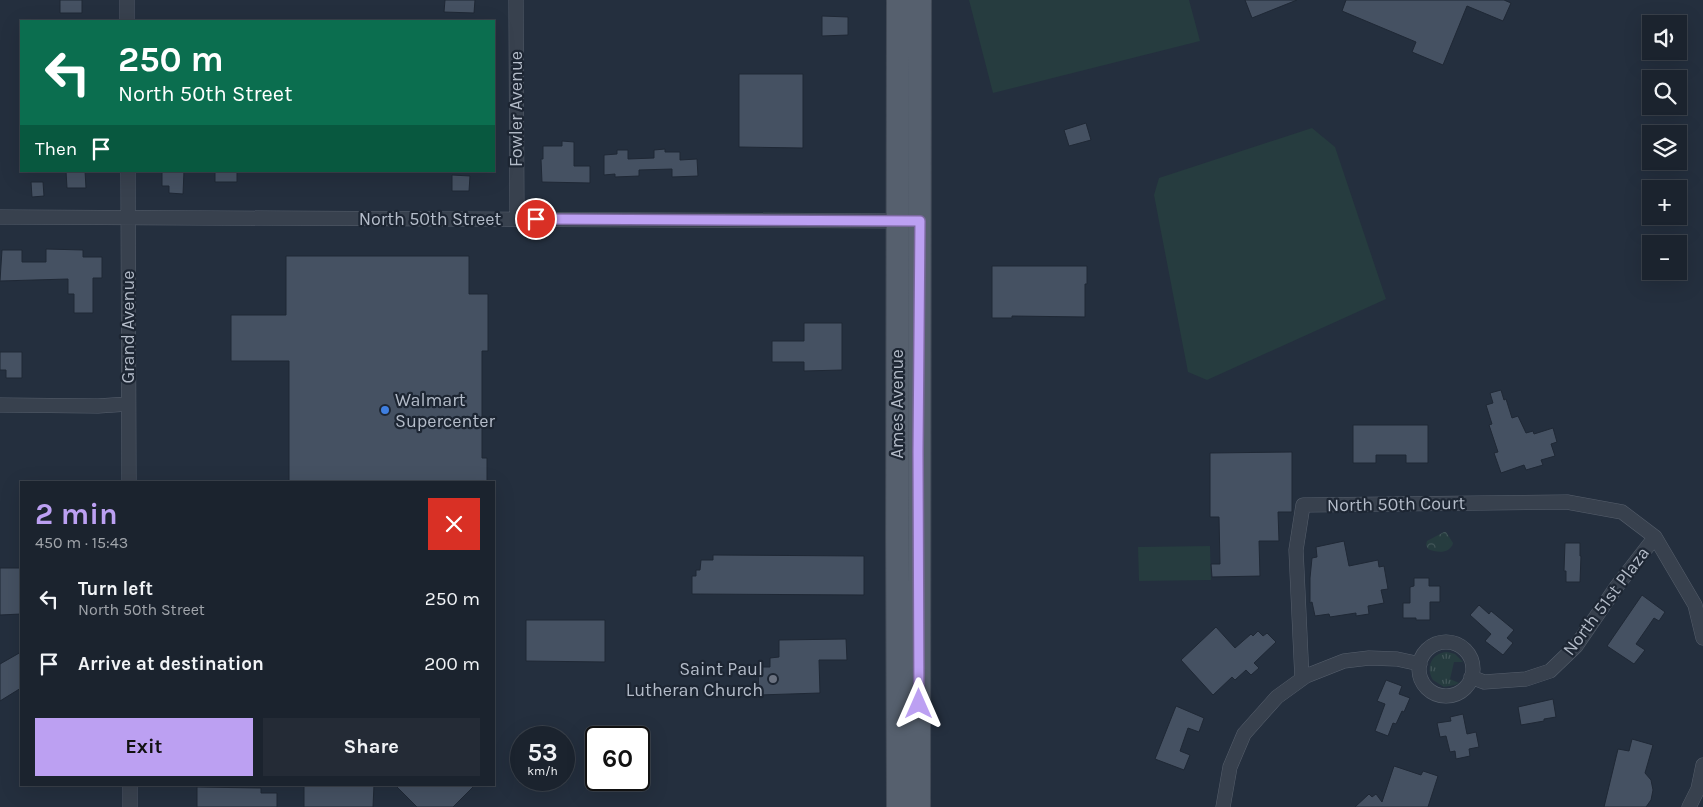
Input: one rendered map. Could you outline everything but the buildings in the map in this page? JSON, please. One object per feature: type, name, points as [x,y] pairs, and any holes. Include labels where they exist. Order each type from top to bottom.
[{"type":"main road","name":"Ames Avenue","points":[[898,0],[896,406],[898,807]]},
{"type":"main road","name":"Ames Avenue","points":[[919,807],[920,0]]},
{"type":"street","points":[[127,0],[127,20]]},
{"type":"street","name":"Fowler Avenue","points":[[516,0],[517,219]]},
{"type":"street","name":"Grand Avenue","points":[[128,172],[129,481]]},
{"type":"street","name":"North 50th Street","points":[[0,217],[920,221]]},
{"type":"street","points":[[0,405],[98,406],[128,404]]},
{"type":"street","name":"North 50th Court","points":[[1302,679],[1296,550],[1303,505],[1567,502],[1622,512],[1655,537]]},
{"type":"street","points":[[1655,537],[1695,605],[1703,638]]},
{"type":"street","name":"North 51st Plaza","points":[[1471,678],[1484,682],[1526,679],[1550,671],[1576,646],[1617,586],[1655,537]]},
{"type":"street","points":[[1446,642],[1455,644],[1463,648],[1469,655],[1472,664],[1471,678],[1458,693],[1449,696],[1433,692],[1422,680],[1420,664],[1423,655],[1434,646],[1446,642]]},
{"type":"street","points":[[1224,807],[1230,768],[1244,734],[1276,698],[1302,679],[1337,664],[1352,660],[1369,658],[1397,659],[1420,664]]},
{"type":"street","points":[[1690,807],[1698,790],[1703,765]]},
{"type":"street","points":[[130,786],[130,807]]},
{"type":"green space","points":[[969,0],[1189,0],[1200,41],[993,93]]},
{"type":"green space","points":[[1312,128],[1335,147],[1386,299],[1207,380],[1188,372],[1154,195],[1159,178]]},
{"type":"green space","points":[[1446,532],[1453,543],[1451,547],[1446,551],[1439,552],[1428,549],[1427,541]]},
{"type":"green space","points":[[1210,546],[1211,580],[1139,581],[1138,547]]},
{"type":"green space","points":[[1447,652],[1455,654],[1463,662],[1454,662],[1450,679],[1459,683],[1444,687],[1433,680],[1430,666],[1437,655]]},
{"type":"place","name":"Walmart Supercenter","points":[[385,410]]},
{"type":"place","name":"Saint Paul Lutheran Church","points":[[773,679]]},
{"type":"route","points":[[536,219],[920,221],[918,452],[919,704]]}]
